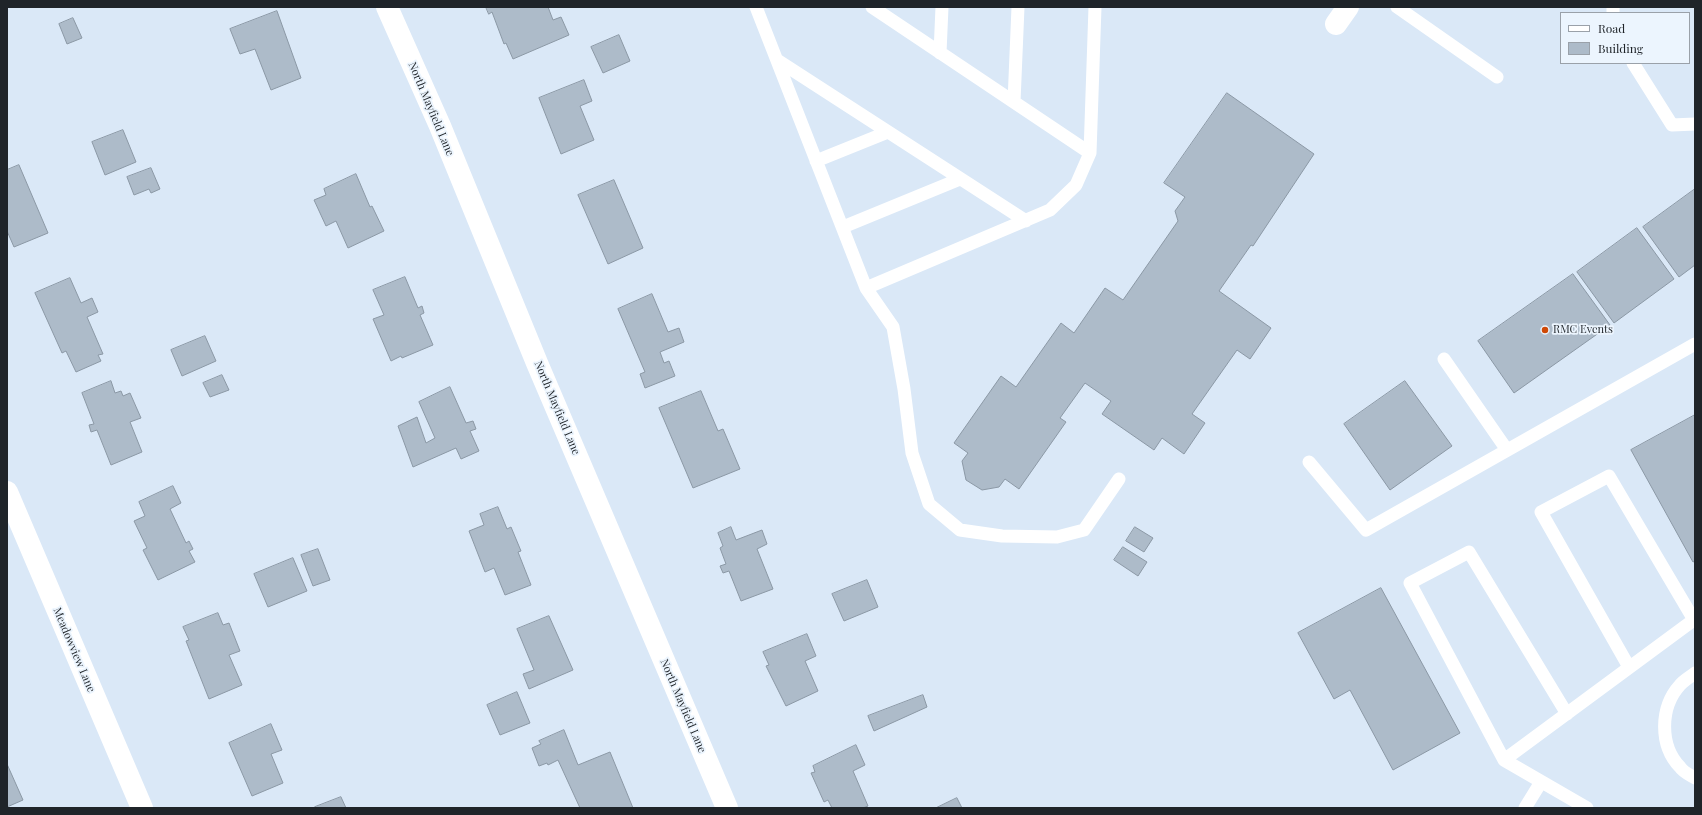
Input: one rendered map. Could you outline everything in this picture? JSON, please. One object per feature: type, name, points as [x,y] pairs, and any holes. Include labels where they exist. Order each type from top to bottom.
[{"type":"street","name":"North Mayfield Lane","points":[[387,7],[440,126],[534,355],[727,808]]},
{"type":"street","name":"Meadowview Lane","points":[[7,492],[142,808]]},
{"type":"lane","points":[[756,7],[866,288],[893,327],[904,390],[912,453],[929,504],[960,530],[1002,536],[1057,537],[1084,530],[1119,479]]},
{"type":"lane","points":[[872,7],[1090,153]]},
{"type":"lane","points":[[940,53],[942,7]]},
{"type":"lane","points":[[1014,102],[1018,7]]},
{"type":"lane","points":[[866,288],[1050,210],[1076,185],[1090,153],[1095,7]]},
{"type":"lane","points":[[1397,7],[1497,77]]},
{"type":"lane","points":[[777,60],[1026,221]]},
{"type":"lane","points":[[1634,64],[1672,126],[1695,124]]},
{"type":"lane","points":[[816,161],[888,132]]},
{"type":"lane","points":[[842,227],[960,179]]},
{"type":"lane","points":[[1309,462],[1366,530],[1695,344]]},
{"type":"lane","points":[[1444,359],[1507,450]]},
{"type":"lane","points":[[1504,760],[1567,714],[1694,620],[1609,476],[1541,512],[1629,668]]},
{"type":"lane","points":[[1567,714],[1469,552],[1410,583],[1504,760],[1587,808]]},
{"type":"lane","points":[[1695,674],[1680,684],[1671,698],[1664,730],[1668,749],[1680,768],[1695,778]]},
{"type":"lane","points":[[1525,808],[1541,782]]},
{"type":"building","points":[[486,7],[548,7],[553,20],[561,17],[569,35],[513,59],[506,43],[504,44],[492,12],[489,14]]},
{"type":"building","points":[[277,11],[301,78],[271,90],[255,49],[240,54],[230,29]]},
{"type":"building","points":[[73,18],[82,38],[67,44],[59,24]]},
{"type":"building","points":[[619,35],[630,61],[603,73],[591,47]]},
{"type":"building","points":[[584,80],[592,101],[580,106],[594,140],[561,154],[539,98]]},
{"type":"building","points":[[1227,93],[1314,154],[1253,246],[1251,245],[1219,291],[1271,328],[1250,359],[1237,350],[1192,414],[1205,423],[1184,454],[1162,438],[1154,450],[1102,414],[1111,401],[1085,383],[1060,418],[1066,422],[1019,489],[1005,479],[999,487],[982,490],[966,480],[962,461],[968,453],[954,443],[1001,376],[1016,387],[1061,323],[1074,333],[1105,288],[1123,300],[1178,221],[1175,211],[1185,197],[1164,183]]},
{"type":"building","points":[[123,130],[136,162],[105,175],[92,142]]},
{"type":"building","points":[[19,165],[48,233],[14,247],[7,231],[7,170]]},
{"type":"building","points":[[151,168],[160,189],[151,193],[149,189],[134,195],[127,177]]},
{"type":"building","points":[[356,174],[370,207],[372,206],[384,231],[348,248],[336,221],[326,226],[314,200],[326,195],[324,189]]},
{"type":"building","points":[[614,180],[643,248],[608,264],[578,195]]},
{"type":"building","points":[[1695,189],[1695,265],[1679,277],[1643,227]]},
{"type":"building","points":[[1637,228],[1674,279],[1614,323],[1577,272]]},
{"type":"building","points":[[1573,274],[1610,325],[1514,393],[1478,341]]},
{"type":"building","points":[[405,277],[418,308],[422,306],[424,313],[420,315],[433,345],[391,361],[373,319],[384,315],[373,290]]},
{"type":"building","points":[[70,278],[81,303],[92,298],[98,312],[87,317],[103,354],[98,355],[101,361],[76,372],[66,351],[62,353],[35,293]]},
{"type":"building","points":[[652,294],[668,332],[679,328],[684,342],[660,352],[664,363],[669,361],[675,376],[645,388],[640,374],[645,372],[618,309]]},
{"type":"building","points":[[205,336],[216,361],[182,376],[171,350]]},
{"type":"building","points":[[222,375],[229,390],[210,397],[203,383]]},
{"type":"building","points":[[111,381],[115,393],[121,391],[123,396],[130,393],[141,418],[130,422],[142,452],[111,465],[97,430],[91,432],[89,425],[94,424],[82,393]]},
{"type":"building","points":[[1405,381],[1452,446],[1390,490],[1344,424]]},
{"type":"building","points":[[450,387],[466,423],[473,421],[476,429],[470,431],[479,451],[461,459],[456,448],[413,467],[398,426],[417,417],[426,443],[435,438],[419,402]]},
{"type":"building","points":[[701,391],[718,431],[723,429],[740,469],[693,488],[659,408]]},
{"type":"building","points":[[1695,415],[1695,561],[1693,562],[1631,450]]},
{"type":"building","points":[[173,486],[181,503],[170,509],[186,543],[189,541],[193,549],[189,551],[195,562],[158,580],[143,550],[147,548],[134,521],[145,516],[139,502]]},
{"type":"building","points":[[498,507],[507,529],[511,527],[521,551],[518,552],[531,585],[505,595],[494,568],[485,572],[469,531],[484,525],[480,514]]},
{"type":"building","points":[[731,527],[736,540],[762,530],[767,544],[757,549],[773,589],[741,601],[729,571],[723,573],[720,566],[726,564],[720,548],[723,546],[718,533]]},
{"type":"building","points":[[1135,527],[1153,538],[1144,552],[1126,541]]},
{"type":"building","points":[[1123,547],[1147,562],[1138,576],[1114,560]]},
{"type":"building","points":[[318,549],[330,580],[313,586],[301,555]]},
{"type":"building","points":[[293,558],[307,591],[268,607],[254,574]]},
{"type":"building","points":[[867,580],[878,607],[844,621],[832,594]]},
{"type":"building","points":[[1381,588],[1460,733],[1393,770],[1350,690],[1334,699],[1298,633]]},
{"type":"building","points":[[218,613],[223,625],[229,623],[240,651],[229,655],[242,685],[209,699],[186,641],[189,640],[183,627]]},
{"type":"building","points":[[549,616],[573,670],[529,689],[523,674],[534,670],[517,629]]},
{"type":"building","points":[[807,634],[816,656],[805,661],[818,691],[786,706],[766,666],[769,665],[763,652]]},
{"type":"building","points":[[517,692],[530,723],[500,735],[487,705]]},
{"type":"building","points":[[923,695],[927,707],[874,731],[868,716]]},
{"type":"building","points":[[271,724],[282,750],[271,754],[283,783],[252,796],[229,743]]},
{"type":"building","points":[[564,730],[578,765],[610,752],[633,808],[580,808],[558,760],[548,765],[547,763],[539,766],[532,748],[541,744],[539,741]]},
{"type":"building","points":[[856,745],[865,765],[853,771],[868,806],[863,808],[832,808],[828,800],[824,802],[811,773],[815,772],[813,766]]},
{"type":"building","points":[[7,764],[23,800],[7,807]]},
{"type":"building","points":[[341,797],[346,808],[315,807]]},
{"type":"building","points":[[957,798],[962,808],[936,808]]},
{"type":"place","name":"RMC Events","points":[[1545,330]]}]
